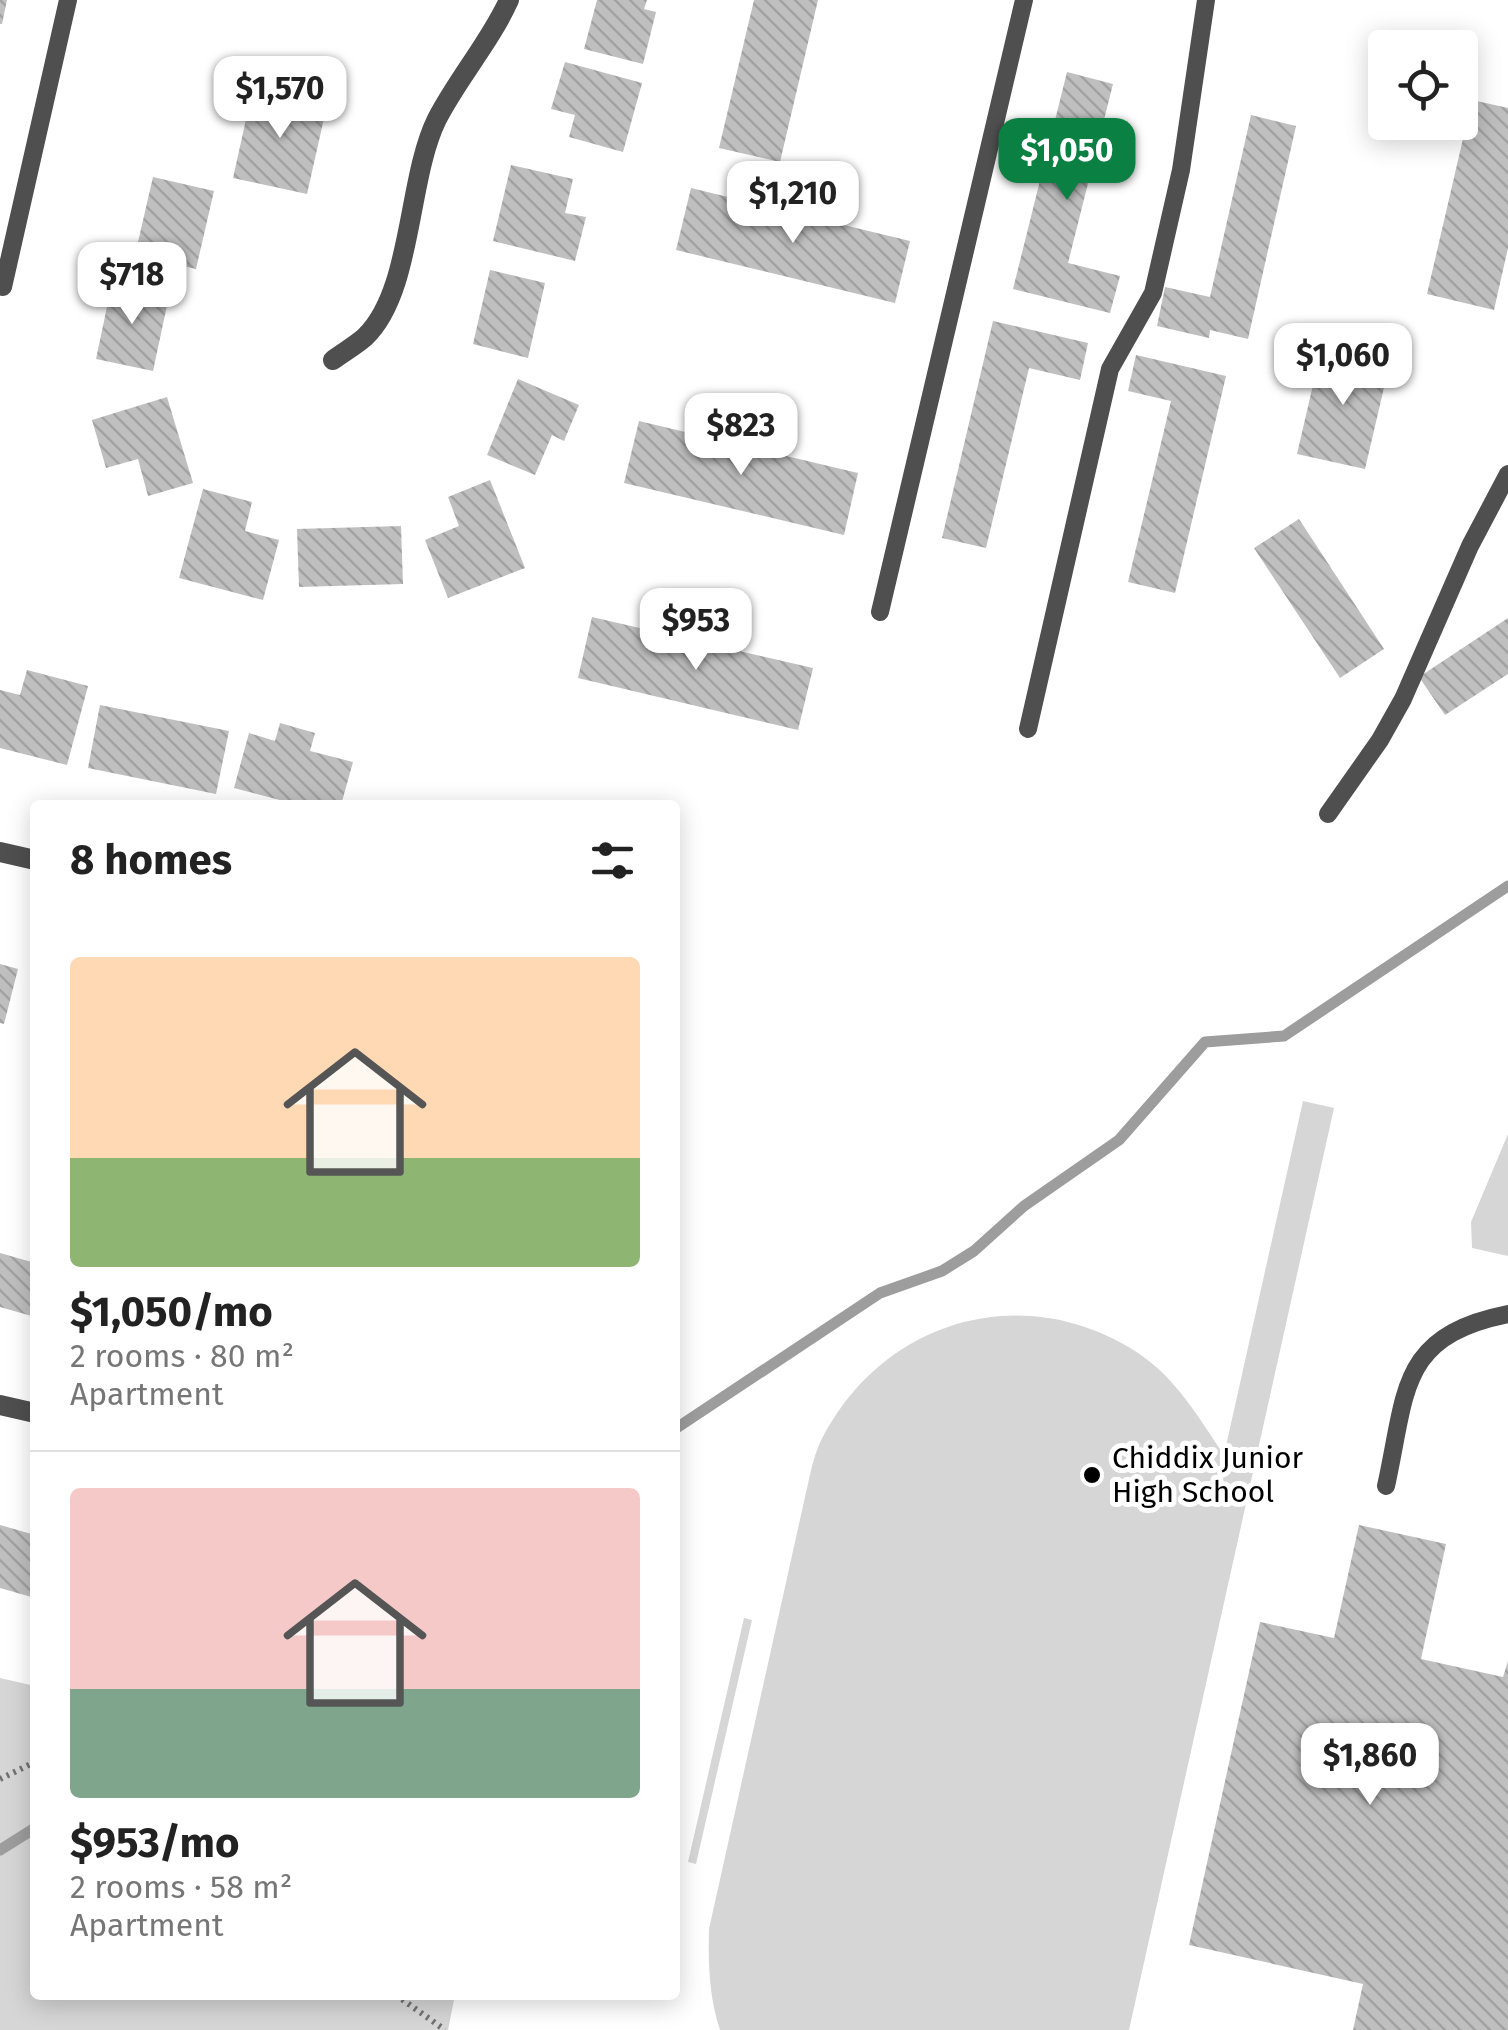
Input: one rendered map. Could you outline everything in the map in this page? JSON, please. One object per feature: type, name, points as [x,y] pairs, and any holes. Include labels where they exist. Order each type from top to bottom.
[{"type":"street","points":[[334,360],[366,336],[381,314],[394,283],[427,143],[509,0]]},
{"type":"street","points":[[0,852],[30,859]]},
{"type":"street","points":[[0,1405],[30,1412]]},
{"type":"lane","points":[[3,287],[68,0]]},
{"type":"lane","points":[[880,612],[1024,0]]},
{"type":"lane","points":[[1028,729],[1110,368],[1153,294],[1181,170],[1206,0]]},
{"type":"lane","points":[[1328,814],[1404,699],[1470,546],[1508,474]]},
{"type":"lane","points":[[1386,1486],[1411,1376],[1421,1358],[1438,1338],[1468,1324],[1508,1314]]},
{"type":"path","points":[[0,1778],[30,1764]]},
{"type":"path","points":[[403,2000],[444,2030]]},
{"type":"shaded area","points":[[1303,1101],[1334,1108],[1129,2030],[720,2030],[710,1980],[709,1929],[813,1464],[819,1445],[845,1403],[877,1368],[914,1342],[956,1324],[1000,1316],[1045,1318],[1091,1329],[1149,1361],[1185,1398],[1224,1455]]},
{"type":"shaded area","points":[[1508,1134],[1508,1256],[1472,1248],[1471,1222]]},
{"type":"shaded area","points":[[744,1618],[752,1620],[696,1864],[688,1862]]},
{"type":"shaded area","points":[[0,1678],[30,1685],[30,2000],[454,2000],[448,2030],[0,2030]]},
{"type":"building","points":[[0,0],[7,0],[2,24],[0,24]]},
{"type":"building","points":[[597,0],[647,0],[644,9],[656,12],[643,64],[584,49]]},
{"type":"building","points":[[754,0],[818,0],[780,162],[719,148]]},
{"type":"building","points":[[565,62],[642,83],[623,152],[569,137],[575,115],[551,109]]},
{"type":"building","points":[[1067,72],[1113,84],[1068,263],[1120,276],[1110,313],[1013,289]]},
{"type":"building","points":[[253,88],[327,105],[307,194],[233,178]]},
{"type":"building","points":[[1478,101],[1508,108],[1508,248],[1494,310],[1427,294],[1463,140],[1478,140]]},
{"type":"building","points":[[1251,115],[1296,126],[1248,339],[1210,330],[1209,338],[1157,326],[1165,287],[1210,297]]},
{"type":"building","points":[[511,165],[573,179],[565,213],[586,217],[575,261],[493,241]]},
{"type":"building","points":[[153,177],[214,191],[196,269],[135,255]]},
{"type":"building","points":[[691,188],[910,241],[895,303],[676,250]]},
{"type":"building","points":[[490,270],[545,283],[528,358],[473,344]]},
{"type":"building","points":[[112,283],[169,296],[153,371],[96,359]]},
{"type":"building","points":[[993,321],[1088,343],[1080,380],[1029,368],[986,548],[942,538]]},
{"type":"building","points":[[1322,346],[1390,362],[1365,469],[1297,454]]},
{"type":"building","points":[[1136,355],[1226,376],[1175,593],[1128,582],[1171,401],[1128,391]]},
{"type":"building","points":[[518,379],[579,405],[564,441],[552,435],[535,475],[487,455]]},
{"type":"building","points":[[167,397],[193,483],[148,496],[138,459],[106,468],[92,420]]},
{"type":"building","points":[[639,421],[858,473],[844,535],[624,483]]},
{"type":"building","points":[[490,480],[525,568],[448,598],[425,540],[459,526],[448,497]]},
{"type":"building","points":[[203,489],[252,502],[245,531],[279,540],[263,600],[179,578]]},
{"type":"building","points":[[1299,519],[1384,649],[1340,678],[1254,548]]},
{"type":"building","points":[[401,526],[403,584],[299,587],[297,529]]},
{"type":"building","points":[[592,617],[813,668],[798,730],[578,678]]},
{"type":"building","points":[[1508,618],[1508,674],[1445,715],[1419,677]]},
{"type":"building","points":[[27,670],[88,686],[67,765],[0,748],[0,690],[20,695]]},
{"type":"building","points":[[100,705],[229,731],[216,794],[88,768]]},
{"type":"building","points":[[280,723],[315,733],[310,751],[353,762],[342,800],[280,800],[234,788],[249,733],[275,741]]},
{"type":"building","points":[[0,964],[18,969],[4,1024],[0,1023]]},
{"type":"building","points":[[0,1253],[30,1262],[30,1316],[0,1307]]},
{"type":"building","points":[[0,1525],[30,1534],[30,1597],[0,1588]]},
{"type":"building","points":[[1359,1525],[1446,1544],[1421,1659],[1503,1677],[1508,1661],[1508,2030],[1353,2030],[1363,1984],[1189,1945],[1260,1622],[1334,1638]]},
{"type":"waterway","points":[[680,1426],[880,1293],[942,1271],[974,1251],[1024,1206],[1119,1140],[1205,1042],[1284,1036],[1508,886]]},
{"type":"waterway","points":[[0,1850],[30,1831]]},
{"type":"place","name":"Chiddix Junior High School","points":[[1092,1475]]}]
